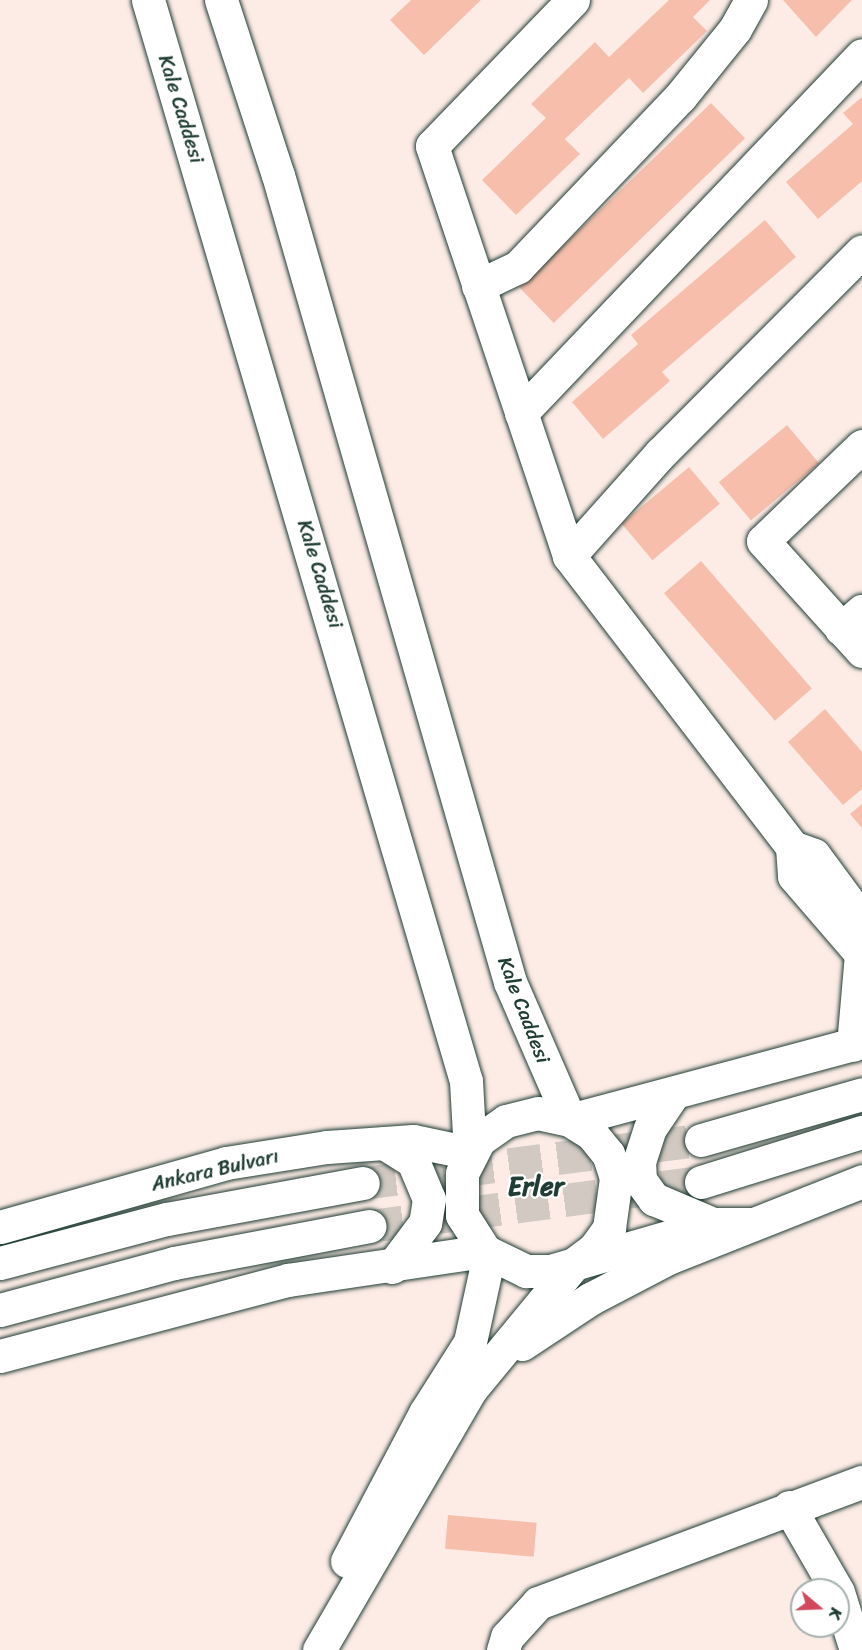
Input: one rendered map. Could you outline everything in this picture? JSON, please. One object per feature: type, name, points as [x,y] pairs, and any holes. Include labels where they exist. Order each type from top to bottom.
[{"type":"main road","name":"Kale Caddesi","points":[[148,0],[466,1081],[470,1153]]},
{"type":"main road","name":"Kale Caddesi","points":[[220,0],[278,175],[510,982],[570,1120]]},
{"type":"main road","points":[[573,0],[432,146],[569,556],[792,847],[814,855],[862,920]]},
{"type":"main road","points":[[478,286],[518,267],[664,114],[735,29],[751,0]]},
{"type":"main road","points":[[521,413],[862,55]]},
{"type":"main road","points":[[569,556],[660,454],[862,251]]},
{"type":"main road","points":[[855,630],[763,541],[862,446]]},
{"type":"main road","points":[[749,1224],[713,1224],[574,1264],[526,1271],[487,1253],[462,1215],[462,1173],[470,1153],[492,1129],[522,1115],[570,1120],[671,1097],[857,1044],[861,954],[794,876],[792,847]]},
{"type":"main road","points":[[701,1140],[862,1094]]},
{"type":"main road","points":[[671,1097],[650,1128],[639,1161],[640,1180],[654,1199],[713,1224]]},
{"type":"main road","points":[[319,1650],[471,1389],[574,1264],[594,1249],[617,1203],[608,1154],[570,1120]]},
{"type":"main road","points":[[701,1182],[862,1132]]},
{"type":"main road","name":"Ankara Bulvarı","points":[[0,1227],[226,1163],[413,1141],[470,1153]]},
{"type":"main road","points":[[384,1143],[413,1161],[429,1199],[425,1223],[406,1266]]},
{"type":"main road","points":[[471,1389],[531,1335],[590,1299],[749,1224],[862,1181]]},
{"type":"main road","name":"Ankara Bulvarı","points":[[0,1263],[167,1219],[363,1183]]},
{"type":"main road","points":[[0,1310],[174,1263],[370,1226]]},
{"type":"main road","points":[[0,1356],[288,1280],[406,1266],[487,1253]]},
{"type":"main road","points":[[300,1650],[425,1413],[470,1342],[487,1253]]},
{"type":"main road","points":[[503,1650],[507,1637],[538,1603],[789,1507],[862,1482]]},
{"type":"main road","points":[[789,1507],[830,1578]]},
{"type":"main road","points":[[850,1630],[856,1650]]},
{"type":"building","points":[[411,0],[481,0],[424,55],[390,20]]},
{"type":"building","points":[[669,0],[710,0],[693,17],[707,31],[643,93],[629,78],[565,139],[580,154],[516,215],[482,180],[546,118],[531,104],[595,42],[609,57]]},
{"type":"building","points":[[783,0],[852,0],[816,37]]},
{"type":"building","points":[[862,97],[862,181],[818,219],[786,182],[853,124],[843,113]]},
{"type":"building","points":[[711,103],[745,138],[554,323],[520,288]]},
{"type":"building","points":[[765,220],[796,257],[662,372],[670,381],[603,439],[572,402],[638,344],[631,335]]},
{"type":"building","points":[[787,425],[819,463],[751,521],[719,482]]},
{"type":"building","points":[[689,467],[720,504],[652,560],[622,524]]},
{"type":"building","points":[[701,561],[812,689],[775,721],[664,593]]},
{"type":"building","points":[[825,709],[862,752],[862,789],[843,805],[788,742]]},
{"type":"building","points":[[862,804],[862,828],[850,814]]},
{"type":"building","points":[[448,1515],[537,1523],[534,1557],[445,1549]]},
{"type":"tunnel","points":[[363,1183],[701,1140]]},
{"type":"tunnel","points":[[370,1226],[701,1182]]},
{"type":"district","name":"Erler","points":[[536,1187]]}]
